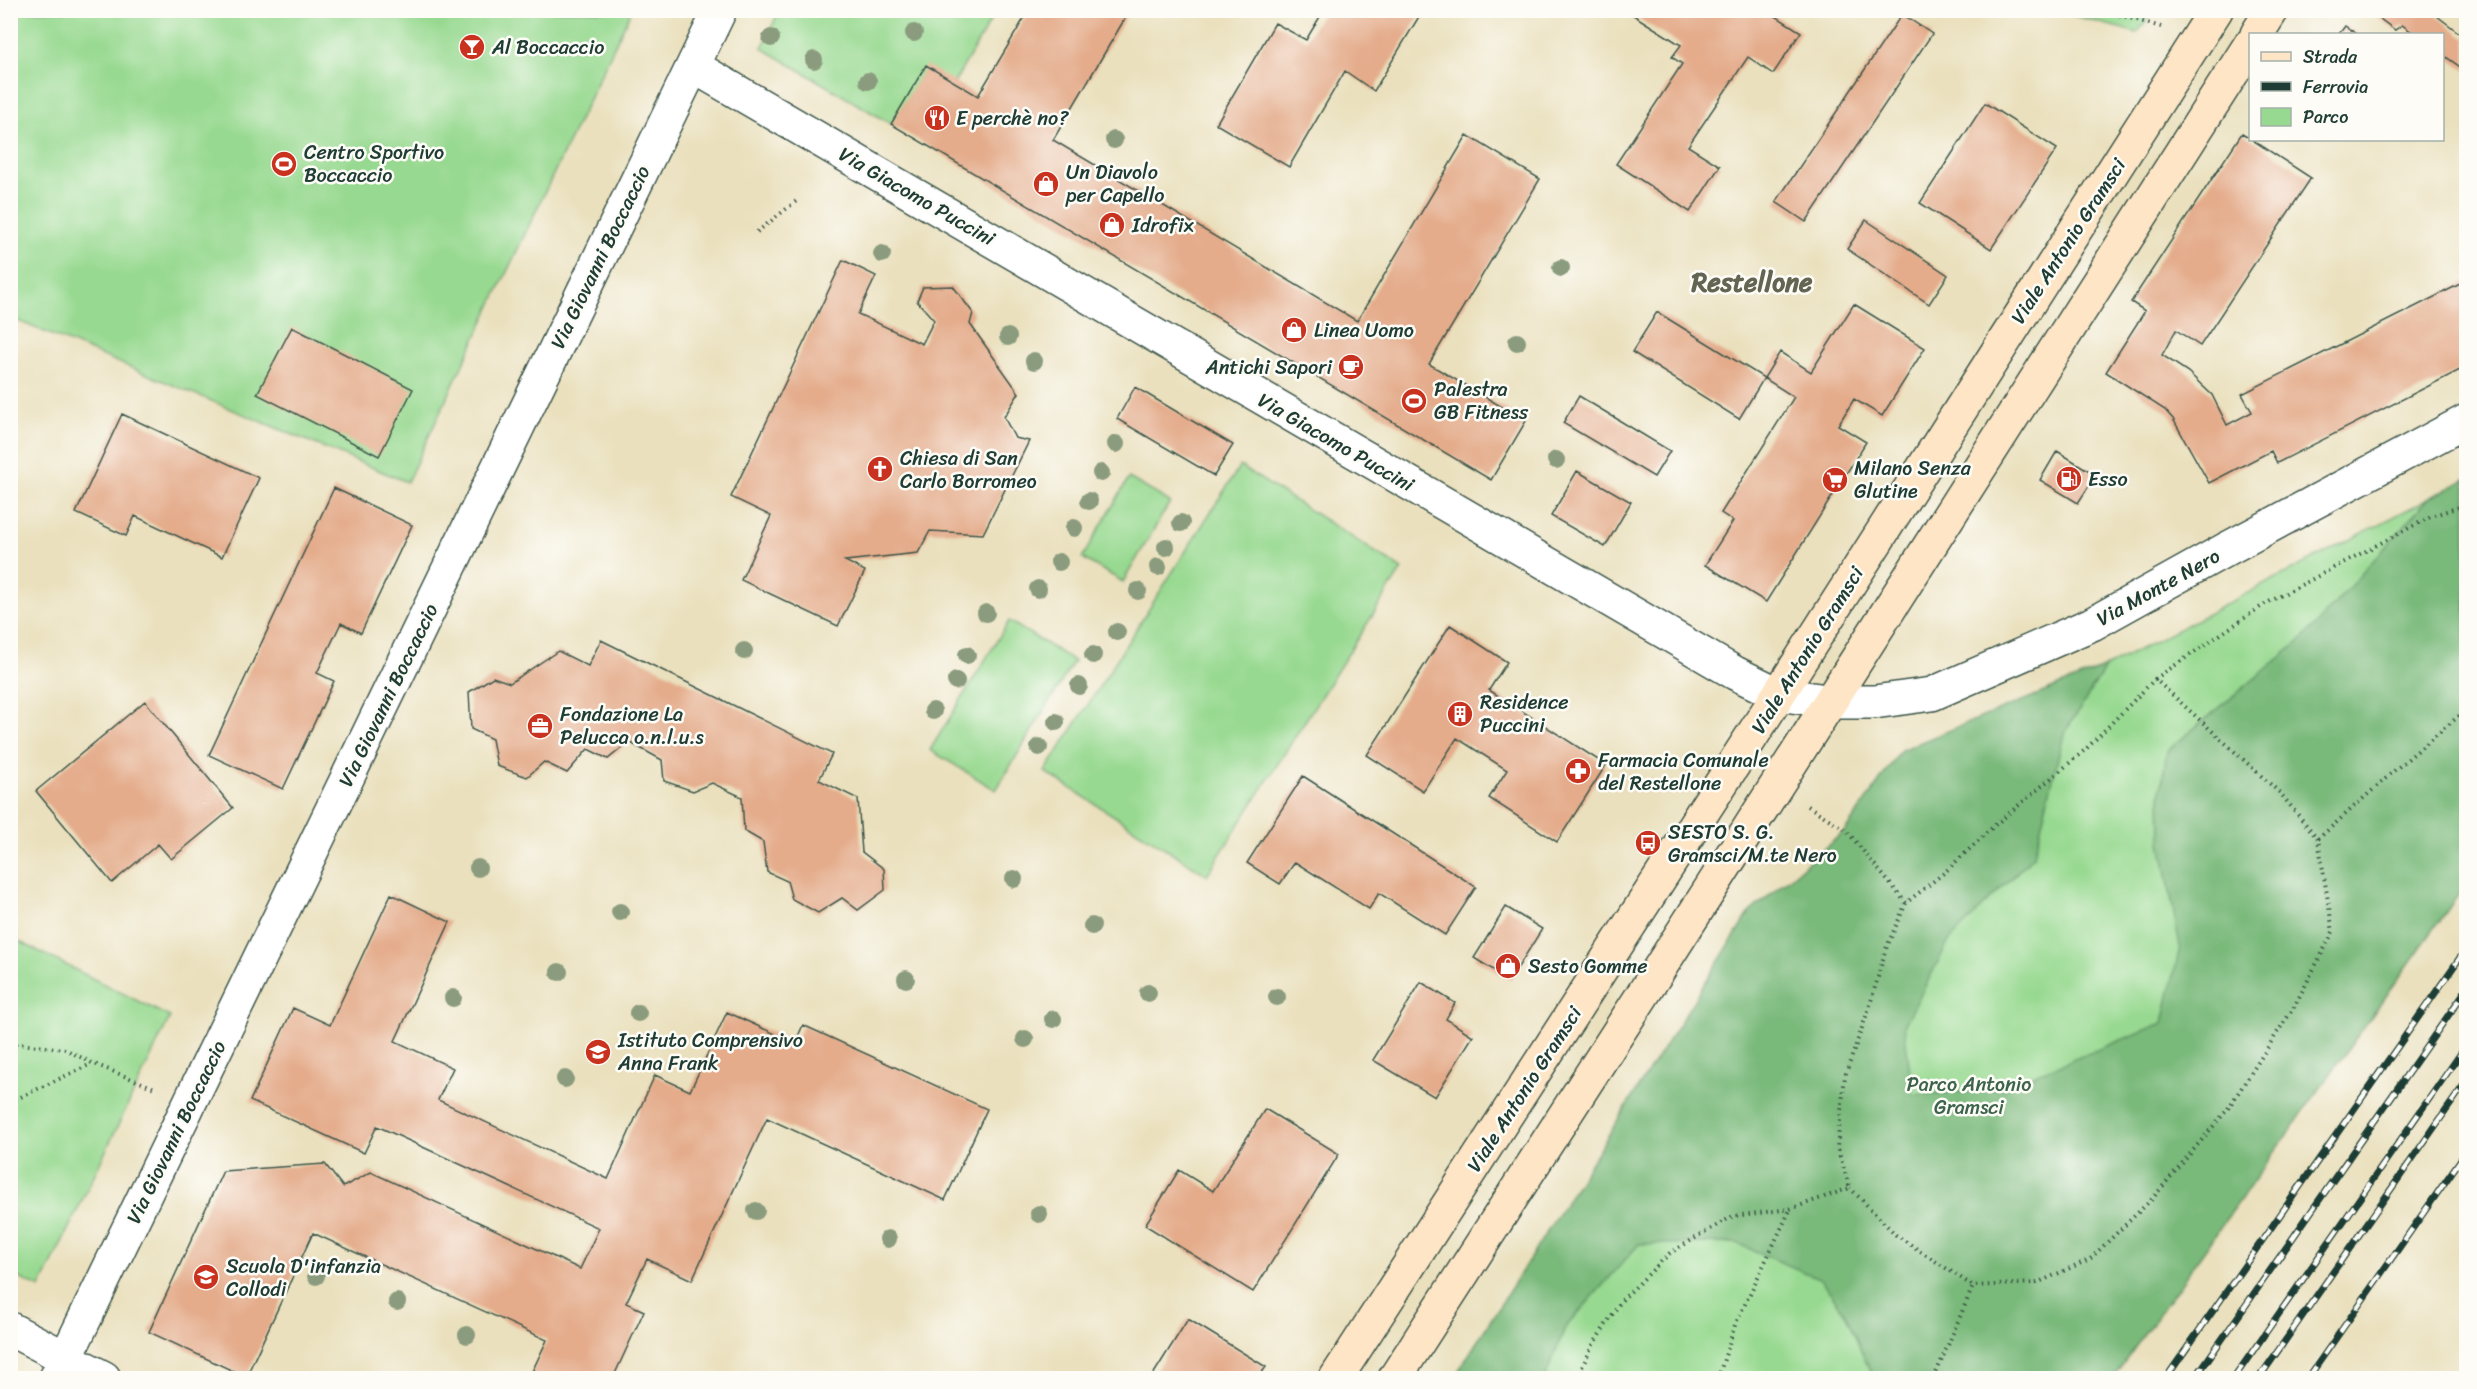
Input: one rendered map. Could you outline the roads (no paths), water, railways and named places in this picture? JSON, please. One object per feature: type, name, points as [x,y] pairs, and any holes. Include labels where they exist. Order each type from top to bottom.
[{"type":"main road","name":"Viale Antonio Gramsci","points":[[1336,1378],[2216,10]]},
{"type":"main road","points":[[2258,33],[2272,10]]},
{"type":"main road","points":[[1395,1378],[1833,702],[1924,554],[2249,47]]},
{"type":"street","name":"Via Giovanni Boccaccio","points":[[61,1369],[720,10]]},
{"type":"street","name":"Via Giacomo Puccini","points":[[693,66],[1735,673],[1778,694],[1833,702]]},
{"type":"street","name":"Via Monte Nero","points":[[1833,702],[1874,702],[1932,694],[2015,659],[2092,624],[2466,421]]},
{"type":"street","points":[[10,1329],[61,1369],[104,1378]]},
{"type":"railway","points":[[2166,1378],[2466,949]]},
{"type":"railway","points":[[2195,1378],[2466,990]]},
{"type":"railway","points":[[2234,1378],[2466,1046]]},
{"type":"railway","points":[[2259,1378],[2466,1082]]},
{"type":"railway","points":[[2308,1378],[2466,1152]]},
{"type":"place","name":"Al Boccaccio","points":[[472,47]]},
{"type":"place","name":"E perchè no?","points":[[937,118]]},
{"type":"place","name":"Centro Sportivo Boccaccio","points":[[284,164]]},
{"type":"place","name":"Un Diavolo per Capello","points":[[1046,184]]},
{"type":"place","name":"Idrofix","points":[[1112,225]]},
{"type":"place","name":"Linea Uomo","points":[[1294,330]]},
{"type":"place","name":"Antichi Sapori","points":[[1351,367]]},
{"type":"place","name":"Palestra GB Fitness","points":[[1414,401]]},
{"type":"place","name":"Chiesa di San Carlo Borromeo","points":[[880,469]]},
{"type":"place","name":"Esso","points":[[2069,479]]},
{"type":"place","name":"Milano Senza Glutine","points":[[1835,480]]},
{"type":"place","name":"Residence Puccini","points":[[1460,714]]},
{"type":"place","name":"Fondazione La Pelucca o.n.l.u.s","points":[[540,726]]},
{"type":"place","name":"Farmacia Comunale del Restellone","points":[[1578,771]]},
{"type":"place","name":"SESTO S. G. Gramsci/M.te Nero","points":[[1648,843]]},
{"type":"place","name":"Sesto Gomme","points":[[1508,966]]},
{"type":"place","name":"Istituto Comprensivo Anna Frank","points":[[598,1052]]},
{"type":"place","name":"Scuola D'infanzia Collodi","points":[[206,1277]]},
{"type":"district","name":"Restellone","points":[[1752,282]]},
{"type":"park label","name":"Parco Antonio Gramsci","points":[[1969,1096]]}]
